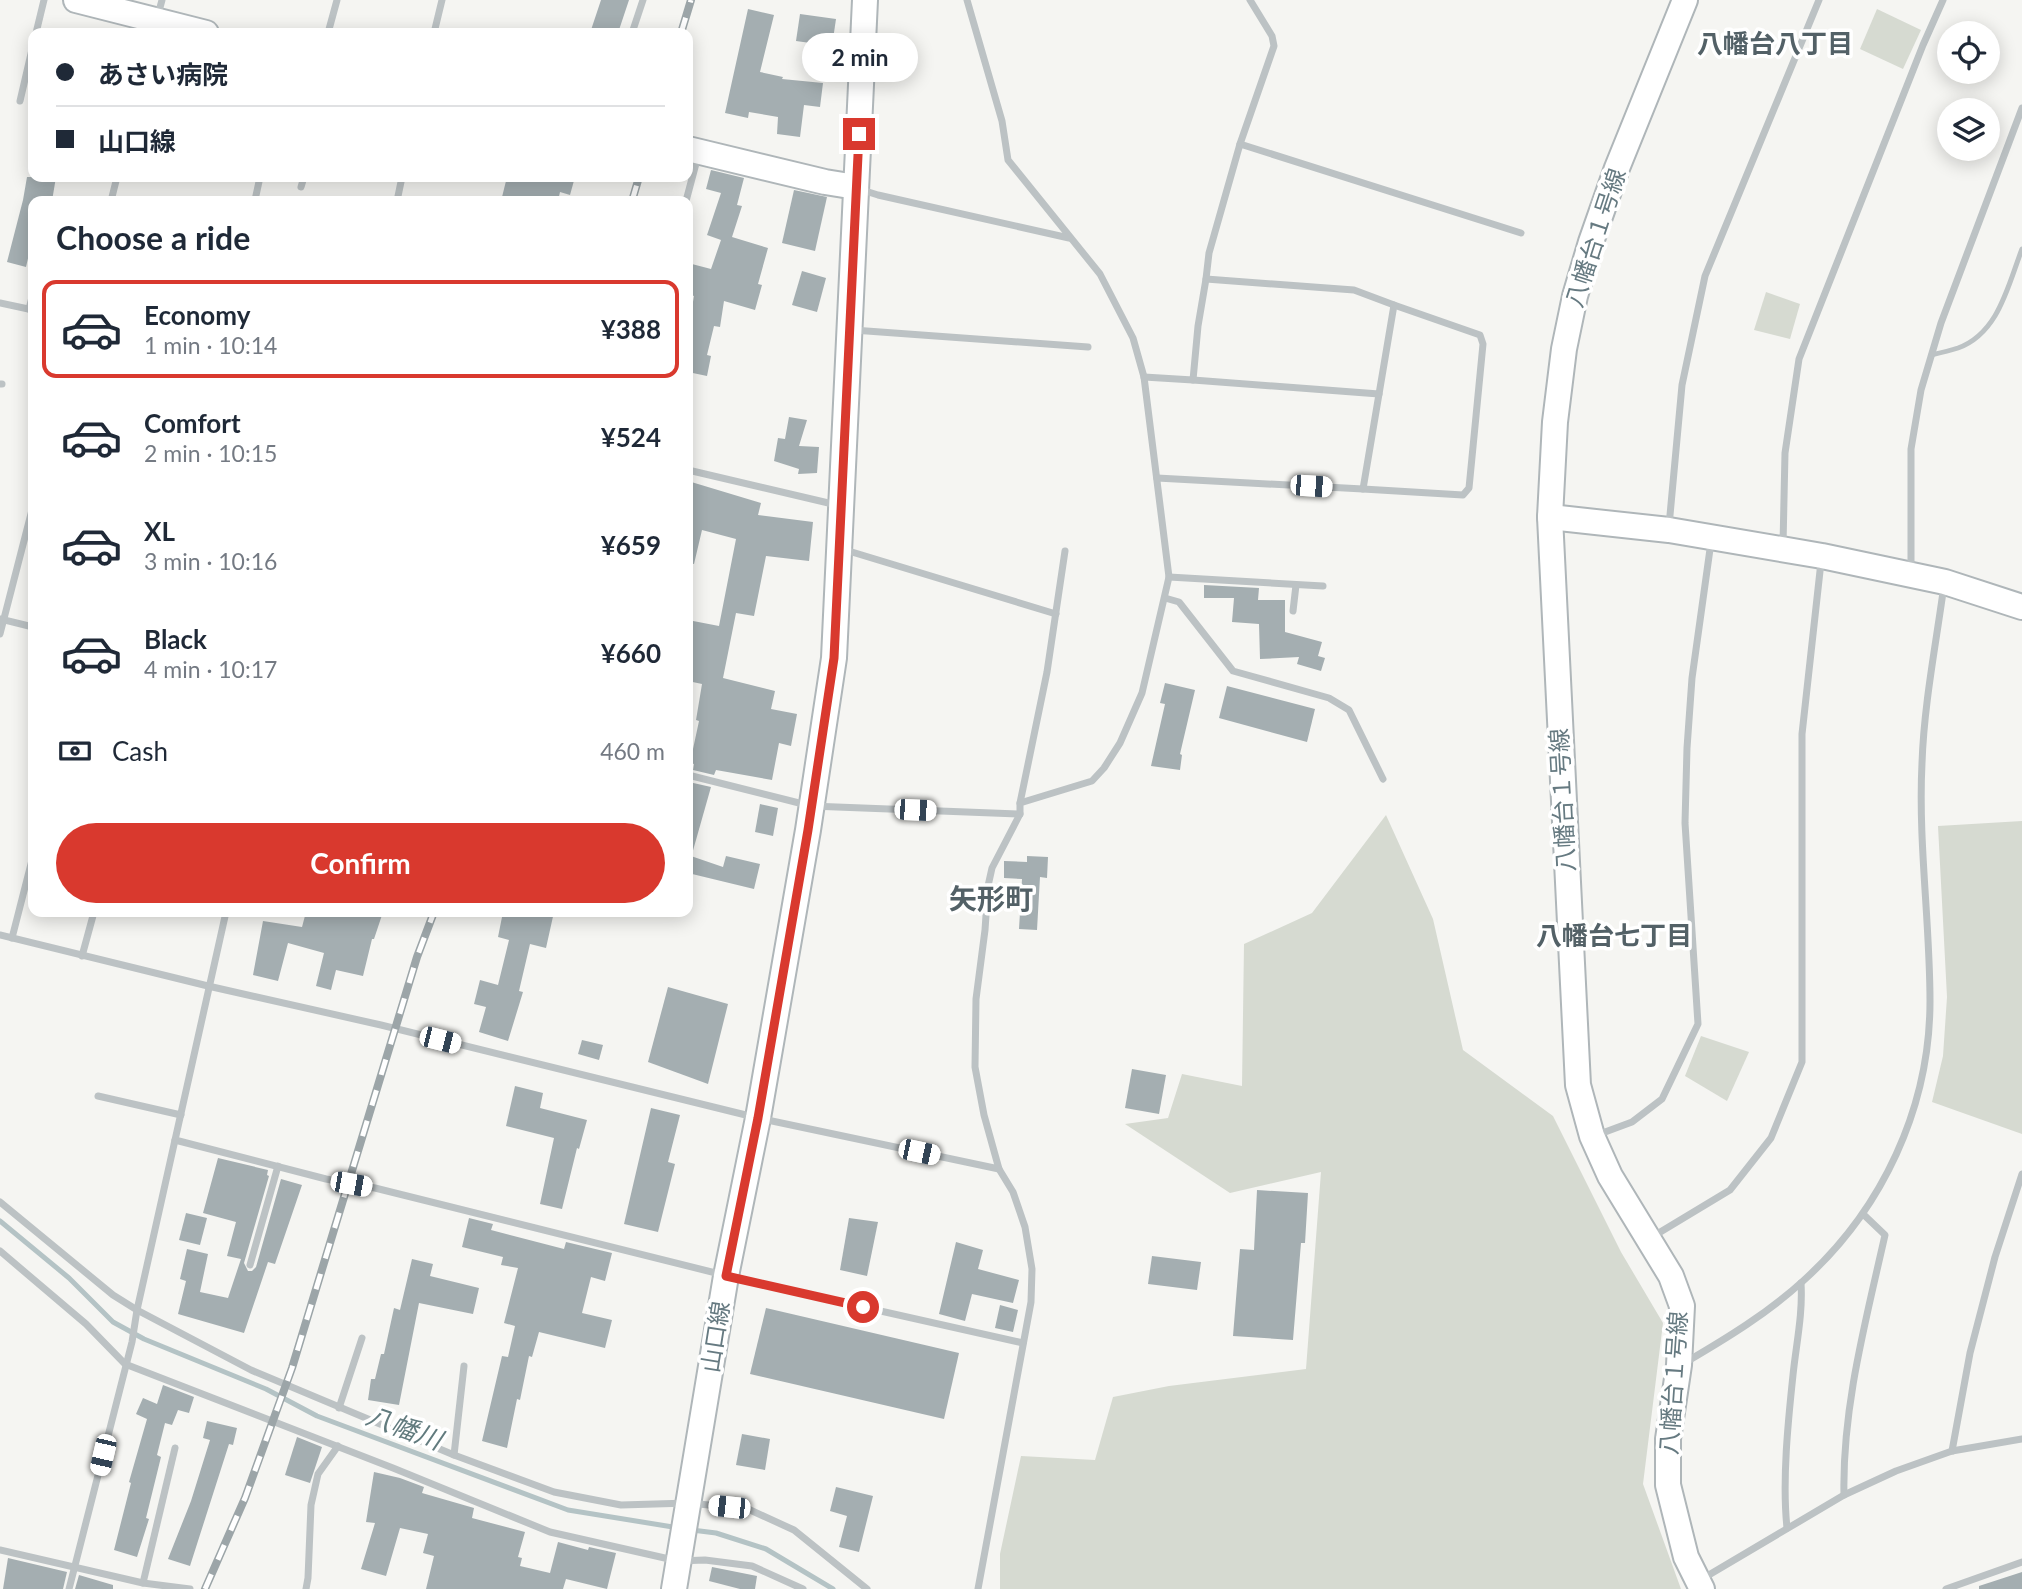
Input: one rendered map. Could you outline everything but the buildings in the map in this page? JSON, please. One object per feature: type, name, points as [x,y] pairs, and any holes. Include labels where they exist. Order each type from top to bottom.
[{"type":"street","points":[[37,28],[44,0]]},
{"type":"street","points":[[76,0],[190,28]]},
{"type":"street","points":[[329,28],[337,0]]},
{"type":"street","points":[[435,28],[442,0]]},
{"type":"street","points":[[634,28],[643,0]]},
{"type":"street","name":"山口線","points":[[674,1589],[726,1276],[758,1118],[834,658],[866,0]]},
{"type":"street","points":[[967,0],[1002,121],[1008,160],[1100,274],[1133,338],[1144,377],[1169,577],[1142,693],[1120,743],[1104,768],[1092,780],[1020,803]]},
{"type":"street","points":[[1193,380],[1209,253],[1240,144],[1274,46],[1272,36],[1250,0]]},
{"type":"street","name":"八幡台１号線","points":[[1685,0],[1617,168],[1575,296],[1564,349],[1555,422],[1550,517],[1578,1085],[1592,1136],[1610,1176],[1671,1276],[1682,1306],[1679,1365],[1668,1439],[1668,1485],[1686,1557],[1700,1585]]},
{"type":"street","points":[[1669,530],[1682,385],[1705,276],[1819,0]]},
{"type":"street","points":[[1783,550],[1785,453],[1799,359],[1942,0]]},
{"type":"street","points":[[20,101],[28,67]]},
{"type":"street","points":[[1911,574],[1911,449],[1921,390],[1941,323],[2022,108]]},
{"type":"street","points":[[1240,144],[1521,233]]},
{"type":"street","points":[[694,151],[1070,238]]},
{"type":"street","points":[[301,187],[302,182]]},
{"type":"street","points":[[1157,478],[1463,495],[1469,488],[1483,344],[1480,335],[1354,290],[1206,279]]},
{"type":"street","points":[[0,303],[28,308]]},
{"type":"street","points":[[1363,489],[1394,305]]},
{"type":"street","points":[[849,330],[1088,346]]},
{"type":"street","points":[[1144,377],[1379,394]]},
{"type":"street","points":[[693,471],[841,506]]},
{"type":"street","points":[[1550,517],[1669,530],[1822,556],[1945,582],[2022,607]]},
{"type":"street","points":[[0,634],[28,524]]},
{"type":"street","points":[[1592,1136],[1632,1122],[1662,1099],[1698,1024],[1685,823],[1686,748],[1692,678],[1712,538]]},
{"type":"street","points":[[839,548],[1056,614]]},
{"type":"street","points":[[978,1589],[1031,1302],[1032,1269],[1025,1227],[1013,1192],[999,1169],[984,1115],[975,1067],[976,999],[992,868],[1020,814],[1047,672],[1065,551]]},
{"type":"street","points":[[1649,1239],[1730,1190],[1771,1138],[1802,1062],[1802,734],[1822,556]]},
{"type":"street","points":[[1169,577],[1323,586]]},
{"type":"street","points":[[1679,1365],[1731,1336],[1801,1283],[1842,1242],[1863,1214],[1892,1165],[1916,1102],[1927,1052],[1930,1002],[1922,763],[1945,582]]},
{"type":"street","points":[[1293,611],[1296,585]]},
{"type":"street","points":[[1165,598],[1180,602],[1233,671],[1329,698],[1349,710],[1383,779]]},
{"type":"street","points":[[2,620],[28,626]]},
{"type":"street","points":[[693,776],[811,806],[1020,814]]},
{"type":"street","points":[[12,939],[28,876]]},
{"type":"street","points":[[82,956],[93,917]]},
{"type":"street","points":[[69,1589],[132,1342],[225,917]]},
{"type":"street","points":[[0,935],[758,1118],[999,1169]]},
{"type":"street","points":[[98,1096],[181,1115]]},
{"type":"street","points":[[175,1140],[726,1276],[1023,1343]]},
{"type":"street","points":[[250,1265],[278,1167]]},
{"type":"street","points":[[1952,1451],[1970,1353],[1995,1257],[2022,1174]]},
{"type":"street","points":[[0,1202],[113,1295],[251,1370],[454,1455],[554,1492],[621,1505],[748,1509],[794,1530],[867,1589]]},
{"type":"street","points":[[1844,1495],[1843,1472],[1856,1368],[1885,1236],[1863,1214]]},
{"type":"street","points":[[0,1251],[86,1324],[125,1364],[550,1532],[751,1566],[803,1589]]},
{"type":"street","points":[[1787,1528],[1784,1505],[1793,1376],[1802,1301],[1801,1283]]},
{"type":"street","points":[[339,1408],[362,1338]]},
{"type":"street","points":[[454,1455],[464,1366]]},
{"type":"street","points":[[1700,1585],[1787,1528],[1844,1495],[1896,1471],[1952,1451],[2022,1439]]},
{"type":"street","points":[[306,1589],[311,1505],[318,1474],[338,1446]]},
{"type":"street","points":[[144,1583],[175,1448]]},
{"type":"street","points":[[0,1550],[144,1583],[190,1589]]},
{"type":"street","points":[[1945,1589],[2022,1562]]},
{"type":"lane","points":[[1931,355],[1959,347],[1977,337],[1995,318],[2022,249]]},
{"type":"shaded area","points":[[1877,9],[1921,30],[1903,69],[1860,49]]},
{"type":"shaded area","points":[[1766,292],[1800,304],[1790,339],[1754,330]]},
{"type":"shaded area","points":[[1386,815],[1433,919],[1463,1050],[1553,1116],[1621,1252],[1663,1323],[1643,1484],[1681,1589],[1000,1589],[1000,1554],[1021,1456],[1095,1460],[1113,1397],[1169,1386],[1306,1369],[1321,1172],[1230,1193],[1125,1124],[1168,1118],[1182,1074],[1242,1086],[1244,944],[1312,913]]},
{"type":"shaded area","points":[[2022,821],[2022,1134],[1932,1102],[1943,1056],[1947,997],[1938,826]]},
{"type":"shaded area","points":[[1701,1036],[1749,1052],[1727,1101],[1685,1076]]},
{"type":"waterway","name":"八幡川","points":[[0,1221],[69,1278],[113,1322],[144,1339],[266,1389],[317,1416],[568,1510],[679,1528]]},
{"type":"waterway","name":"八幡川","points":[[692,1530],[716,1533],[766,1549],[833,1589]]},
{"type":"railway","points":[[683,28],[691,0]]},
{"type":"railway","points":[[633,196],[638,182]]},
{"type":"railway","points":[[205,1589],[245,1498],[292,1368],[417,957],[432,917]]},
{"type":"district","name":"八幡台八丁目","points":[[1775,44]]},
{"type":"district","name":"矢形町","points":[[991,899]]},
{"type":"district","name":"八幡台七丁目","points":[[1614,936]]},
{"type":"route","points":[[859,134],[834,658],[808,830],[758,1118],[726,1276],[863,1307]]}]
